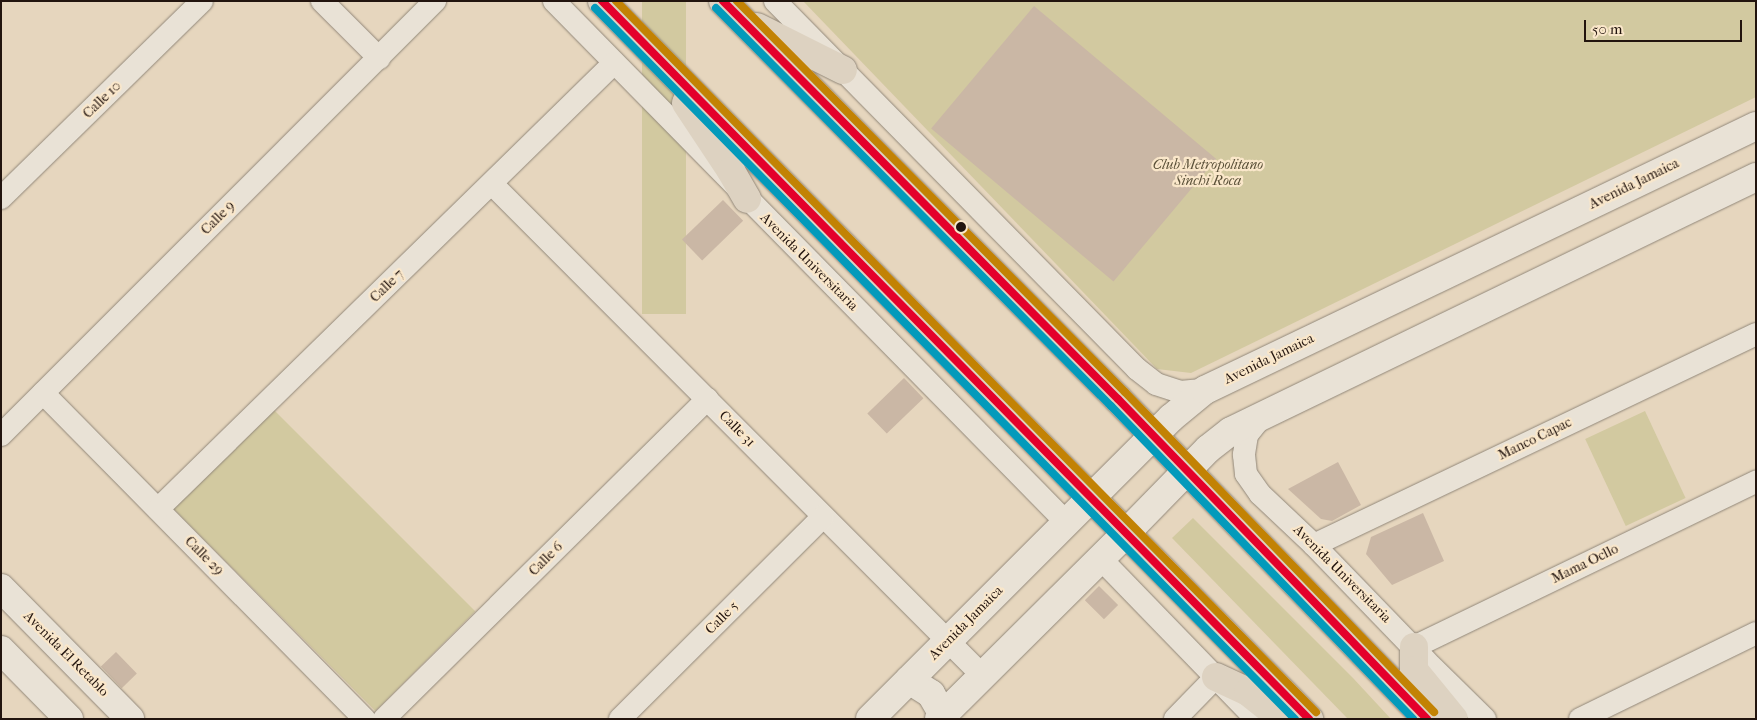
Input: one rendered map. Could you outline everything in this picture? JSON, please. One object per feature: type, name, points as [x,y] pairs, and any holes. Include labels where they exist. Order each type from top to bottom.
[{"type":"main road","points":[[602,1],[1309,719]]},
{"type":"main road","points":[[731,10],[843,70]]},
{"type":"main road","points":[[731,10],[1153,436],[1427,719]]},
{"type":"main road","points":[[661,61],[747,199]]},
{"type":"main road","name":"Avenida Jamaica","points":[[870,719],[1153,436],[1205,390],[1756,126]]},
{"type":"main road","points":[[909,680],[931,694],[941,717],[1208,449],[1231,431],[1756,177]]},
{"type":"main road","name":"Avenida El Retablo","points":[[1,588],[130,719]]},
{"type":"main road","points":[[1414,647],[1414,670],[1454,719]]},
{"type":"main road","points":[[1,650],[69,719]]},
{"type":"main road","points":[[1216,677],[1248,692],[1282,719]]},
{"type":"street","name":"Calle 10","points":[[1,198],[202,1]]},
{"type":"street","points":[[322,1],[379,58]]},
{"type":"street","name":"Calle 9","points":[[1,435],[435,1]]},
{"type":"street","name":"Avenida Universitaria","points":[[554,1],[1066,522]]},
{"type":"street","points":[[775,1],[1137,369],[1156,384],[1180,392],[1205,390]]},
{"type":"street","name":"Calle 7","points":[[158,509],[614,63]]},
{"type":"street","name":"Calle 31","points":[[492,184],[983,676]]},
{"type":"street","name":"Manco Capac","points":[[1314,545],[1756,334]]},
{"type":"street","name":"Calle 29","points":[[43,393],[365,719]]},
{"type":"street","name":"Calle 6","points":[[384,719],[707,399]]},
{"type":"street","name":"Avenida Universitaria","points":[[1263,415],[1247,435],[1244,455],[1246,474],[1260,494],[1314,545],[1485,719]]},
{"type":"street","name":"Mama Ocllo","points":[[1414,647],[1756,482]]},
{"type":"street","name":"Calle 5","points":[[620,719],[824,517]]},
{"type":"street","points":[[1100,558],[1256,719]]},
{"type":"street","points":[[1580,719],[1756,633]]},
{"type":"street","points":[[1175,719],[1216,677]]},
{"type":"green space","points":[[642,1],[686,1],[686,314],[642,314]]},
{"type":"green space","name":"Club Metropolitano Sinchi Roca","points":[[803,1],[1756,1],[1756,97],[1191,373],[1157,369]]},
{"type":"green space","points":[[273,409],[475,611],[376,711],[173,509]]},
{"type":"green space","points":[[1645,411],[1686,498],[1626,526],[1585,439]]},
{"type":"green space","points":[[1193,518],[1353,678],[1391,719],[1348,719],[1172,538]]},
{"type":"building","points":[[1034,6],[1216,159],[1113,282],[931,129]]},
{"type":"building","points":[[723,200],[743,221],[702,260],[682,240]]},
{"type":"building","points":[[904,378],[923,398],[887,434],[867,413]]},
{"type":"building","points":[[1338,462],[1361,505],[1332,521],[1321,519],[1288,489]]},
{"type":"building","points":[[1423,513],[1444,561],[1392,585],[1366,554],[1371,537]]},
{"type":"building","points":[[1099,586],[1118,605],[1104,619],[1085,600]]},
{"type":"building","points":[[116,652],[137,674],[122,688],[101,667]]},
{"type":"transit line","points":[[602,1],[1309,719]]},
{"type":"transit line","points":[[616,1],[1316,712]]},
{"type":"transit line","points":[[723,1],[1118,399],[1427,719]]},
{"type":"transit line","points":[[737,1],[1125,392],[1434,712]]},
{"type":"transit line","points":[[595,8],[1295,719]]},
{"type":"transit line","points":[[716,8],[1111,406],[1413,719]]}]
